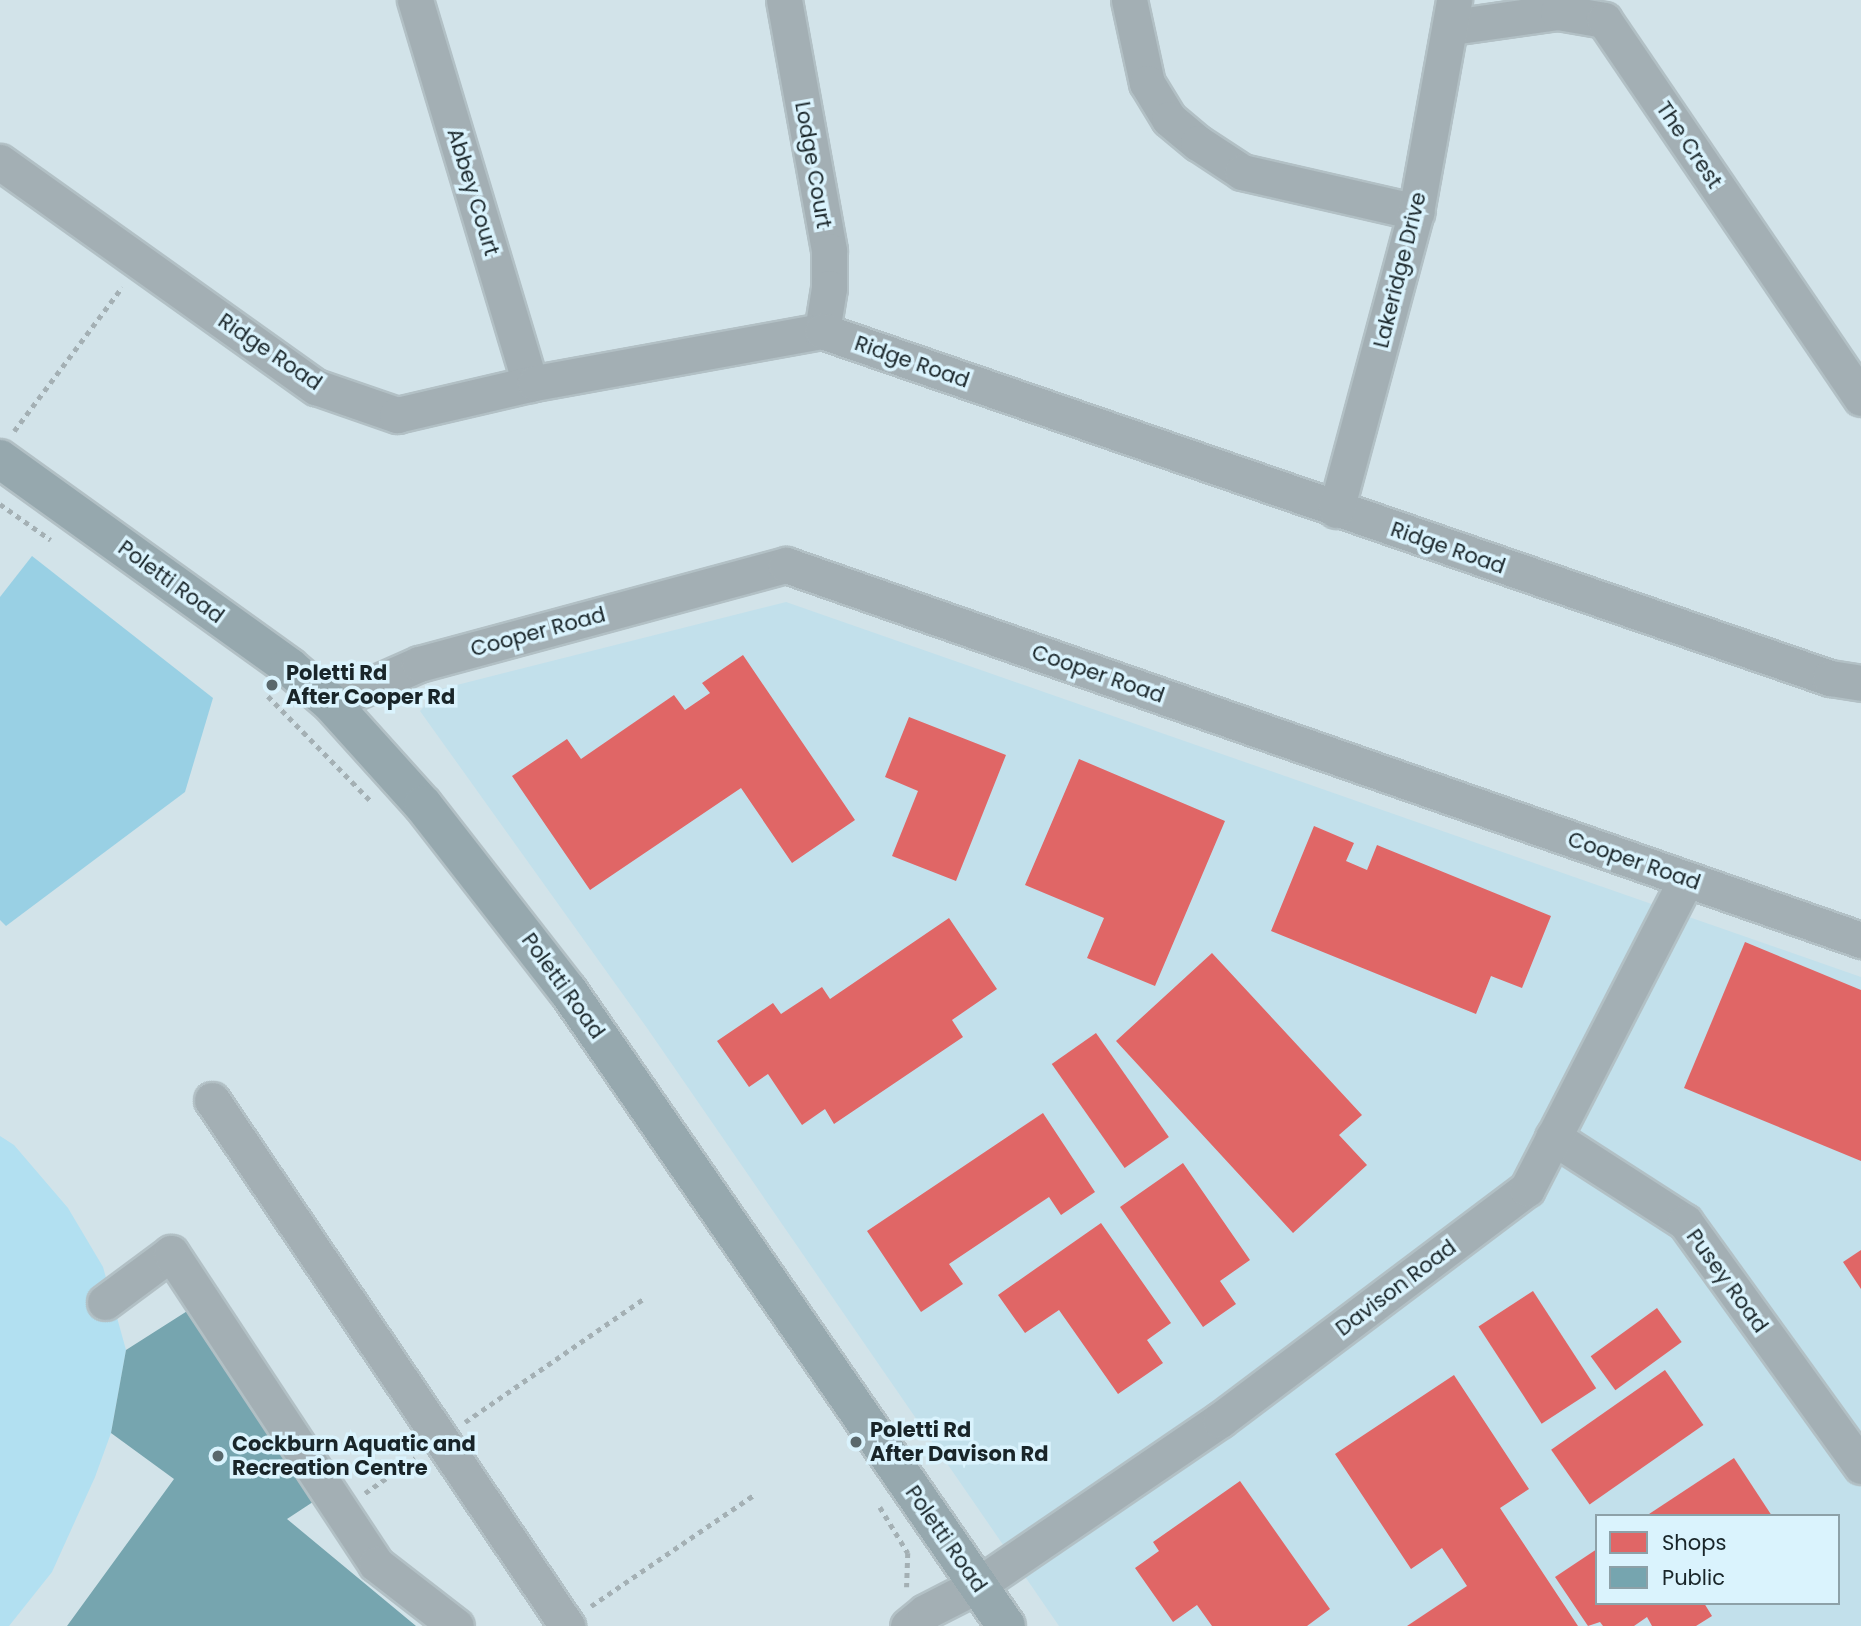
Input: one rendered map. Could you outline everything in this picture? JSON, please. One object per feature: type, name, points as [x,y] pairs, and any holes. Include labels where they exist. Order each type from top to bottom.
[{"type":"main road","name":"Poletti Road","points":[[3,450],[289,667],[331,703],[423,805],[536,947],[1006,1626]]},
{"type":"street","name":"Abbey Court","points":[[415,0],[530,384]]},
{"type":"street","name":"Lodge Court","points":[[784,0],[829,251],[829,288],[822,331]]},
{"type":"street","points":[[1129,0],[1147,83],[1169,119],[1198,143],[1242,172],[1416,212]]},
{"type":"street","name":"Lakeridge Drive","points":[[1336,510],[1416,212],[1449,9]]},
{"type":"street","name":"The Crest","points":[[1449,9],[1558,12],[1604,20],[1861,398]]},
{"type":"street","name":"Ridge Road","points":[[0,162],[316,387],[397,415],[530,384],[822,331],[1830,678],[1861,683]]},
{"type":"street","name":"Cooper Road","points":[[331,703],[419,664],[786,565],[1861,940]]},
{"type":"street","name":"Davison Road","points":[[978,1585],[1220,1420],[1527,1189],[1686,879]]},
{"type":"street","points":[[212,1100],[431,1446],[566,1625]]},
{"type":"street","name":"Pusey Road","points":[[1553,1137],[1685,1222],[1861,1466]]},
{"type":"street","points":[[105,1302],[171,1253],[376,1564],[456,1626]]},
{"type":"street","points":[[906,1611],[925,1612],[978,1585]]},
{"type":"street","points":[[943,1626],[978,1585]]},
{"type":"path","points":[[3,450],[140,263]]},
{"type":"path","points":[[0,504],[55,543]]},
{"type":"path","points":[[265,694],[376,806]]},
{"type":"path","points":[[382,1481],[643,1299]]},
{"type":"path","points":[[566,1625],[755,1493]]},
{"type":"path","points":[[878,1503],[908,1553],[910,1573],[906,1611]]},
{"type":"shaded area","points":[[32,556],[213,698],[185,792],[6,926],[0,920],[0,597]]},
{"type":"shaded area","points":[[786,602],[1861,977],[1861,1626],[1059,1626],[647,1028],[420,711],[441,689]]},
{"type":"shaded area","points":[[0,1136],[14,1145],[68,1208],[103,1267],[126,1350],[111,1433],[95,1477],[52,1572],[9,1626],[0,1626]]},
{"type":"building: Shops","points":[[743,655],[855,820],[792,863],[741,788],[590,890],[512,776],[567,739],[581,759],[674,695],[685,710],[710,693],[702,683]]},
{"type":"building: Shops","points":[[909,717],[1006,755],[956,881],[892,856],[918,791],[885,777]]},
{"type":"building: Shops","points":[[1079,759],[1225,821],[1155,986],[1087,958],[1104,918],[1025,885]]},
{"type":"building: Shops","points":[[1314,826],[1354,843],[1346,861],[1367,870],[1377,845],[1551,916],[1522,988],[1491,976],[1476,1014],[1271,931]]},
{"type":"building: Shops","points":[[949,918],[997,989],[952,1020],[963,1037],[834,1124],[825,1109],[802,1125],[768,1074],[749,1087],[717,1041],[773,1003],[781,1014],[822,987],[830,999]]},
{"type":"building: Shops","points":[[1745,942],[1861,990],[1861,1161],[1684,1088]]},
{"type":"building: Shops","points":[[1212,953],[1362,1115],[1339,1135],[1367,1165],[1293,1233],[1116,1041]]},
{"type":"building: Shops","points":[[1096,1033],[1169,1137],[1125,1168],[1052,1064]]},
{"type":"building: Shops","points":[[1043,1113],[1095,1192],[1061,1215],[1049,1197],[949,1264],[963,1284],[921,1312],[867,1231]]},
{"type":"building: Shops","points":[[1183,1163],[1250,1260],[1220,1281],[1236,1304],[1203,1327],[1120,1207]]},
{"type":"building: Shops","points":[[1101,1223],[1171,1323],[1147,1340],[1163,1363],[1118,1394],[1059,1310],[1025,1333],[998,1295]]},
{"type":"building: Shops","points":[[1861,1250],[1861,1289],[1843,1262]]},
{"type":"building: Shops","points":[[1533,1291],[1596,1388],[1542,1424],[1478,1326]]},
{"type":"building: Shops","points":[[1657,1308],[1682,1342],[1615,1390],[1591,1356]]},
{"type":"building: Shops","points":[[1665,1370],[1703,1425],[1590,1505],[1551,1450]]},
{"type":"building: Shops","points":[[1454,1375],[1529,1489],[1500,1508],[1578,1626],[1407,1626],[1467,1586],[1442,1548],[1411,1569],[1335,1454]]},
{"type":"building: Shops","points":[[1734,1458],[1771,1514],[1649,1514]]},
{"type":"building: Shops","points":[[1240,1481],[1330,1609],[1307,1626],[1212,1626],[1197,1605],[1173,1622],[1135,1568],[1159,1551],[1153,1542]]},
{"type":"building: Shops","points":[[1595,1550],[1595,1605],[1705,1605],[1712,1616],[1696,1626],[1652,1626],[1647,1617],[1634,1626],[1603,1626],[1600,1622],[1588,1626],[1555,1577]]},
{"type":"building: Public","name":"Cockburn Aquatic and Recreation Centre","points":[[192,1308],[322,1496],[287,1519],[416,1626],[67,1626],[174,1479],[111,1433],[126,1350]]},
{"type":"place","name":"Poletti Rd After Cooper Rd","points":[[272,685]]},
{"type":"place","name":"Poletti Rd After Davison Rd","points":[[856,1442]]},
{"type":"place","name":"Cockburn Aquatic and Recreation Centre","points":[[218,1456]]}]
